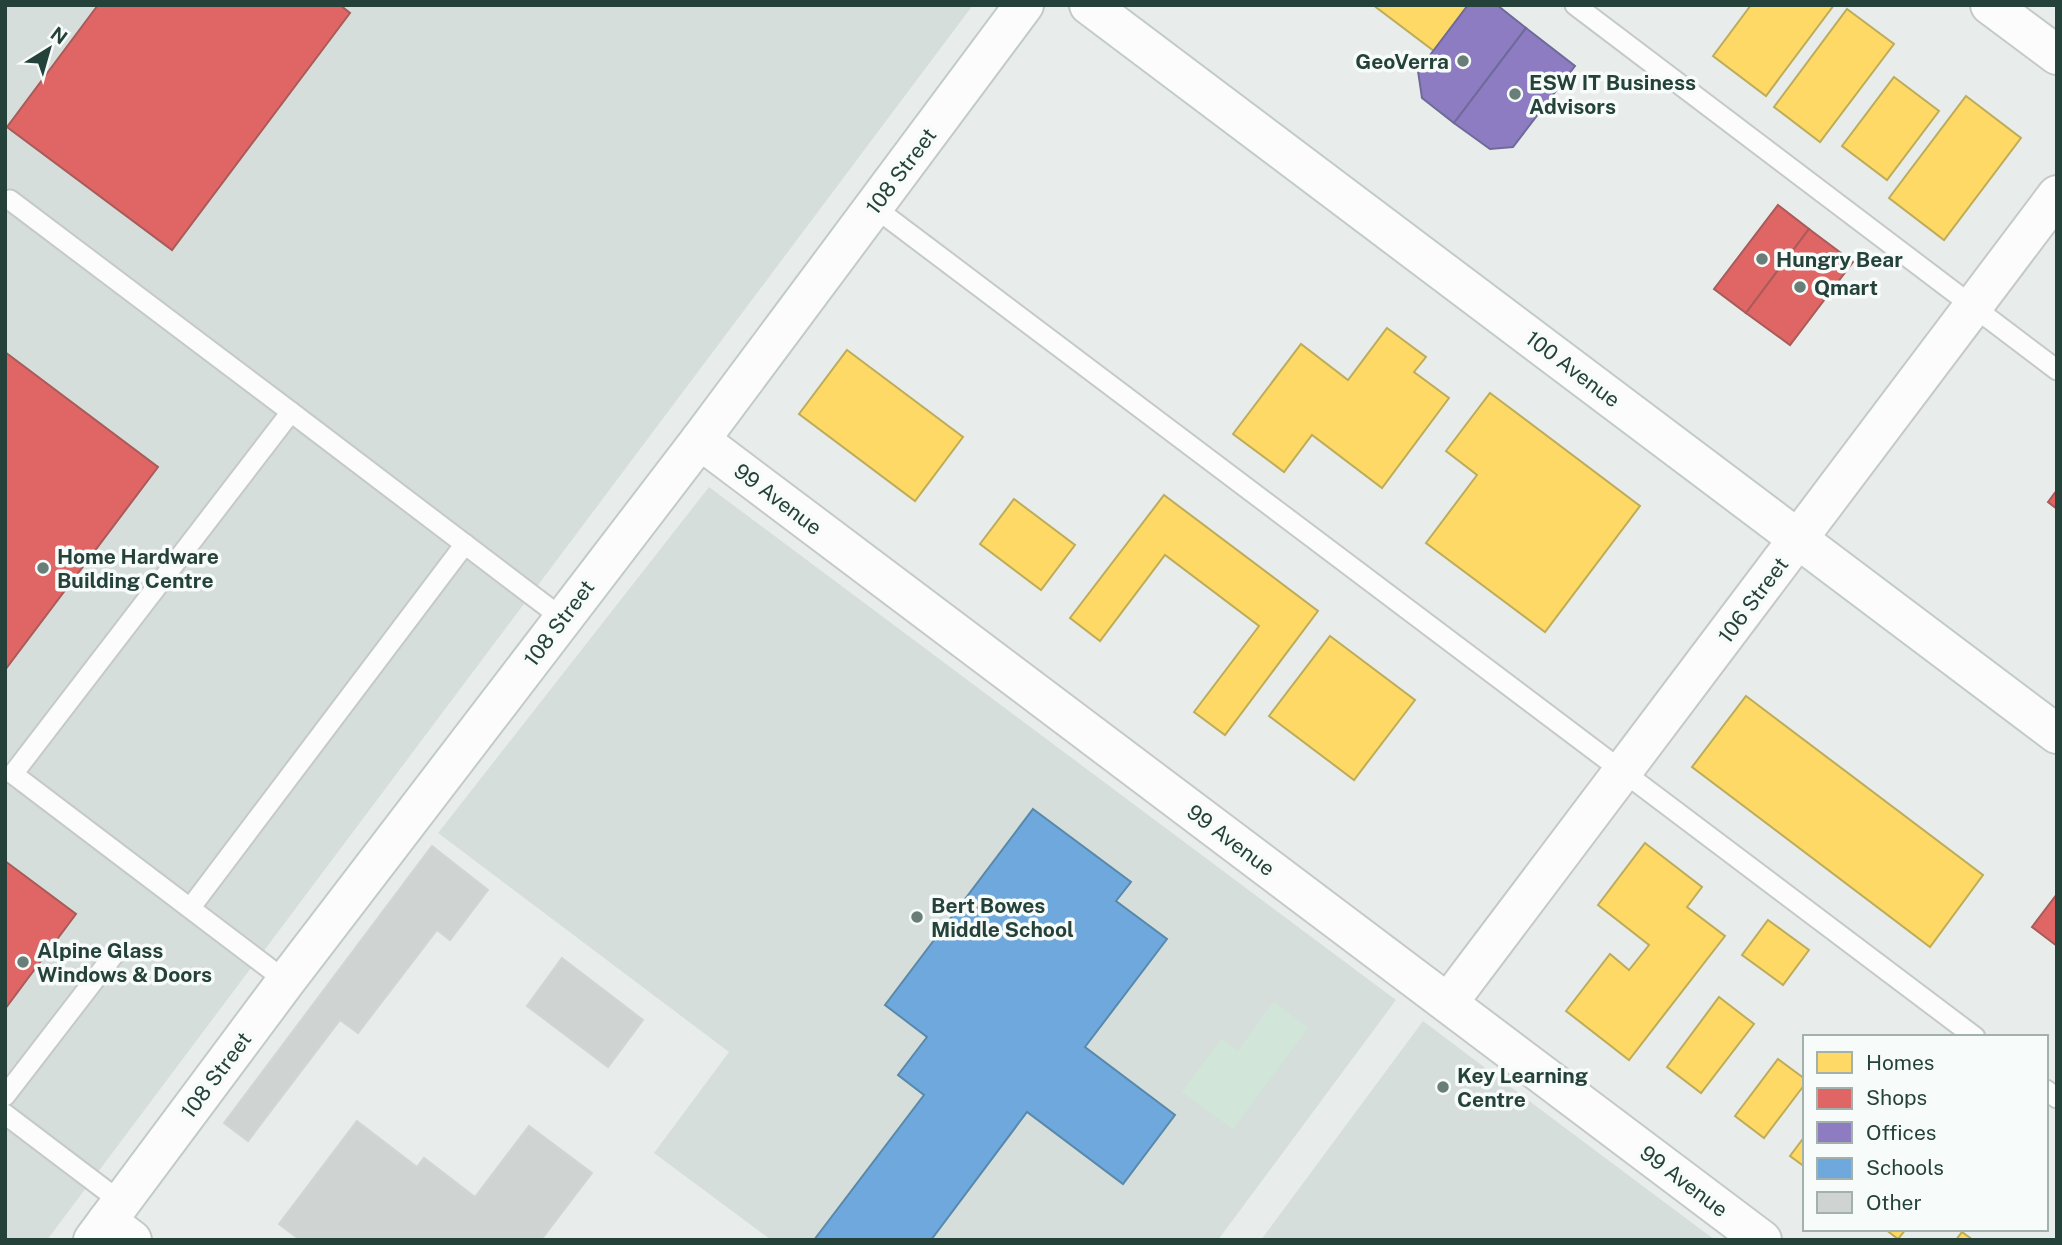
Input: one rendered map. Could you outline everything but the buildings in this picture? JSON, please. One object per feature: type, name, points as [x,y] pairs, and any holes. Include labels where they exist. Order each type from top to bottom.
[{"type":"street","name":"108 Street","points":[[113,1226],[286,981],[700,440],[1024,5]]},
{"type":"street","name":"100 Avenue","points":[[1089,5],[2057,734]]},
{"type":"street","points":[[1990,5],[2057,55]]},
{"type":"street","name":"106 Street","points":[[1448,1003],[2057,195]]},
{"type":"street","name":"99 Avenue","points":[[700,440],[1762,1240]]},
{"type":"lane","points":[[1575,5],[2057,370]]},
{"type":"lane","points":[[10,200],[562,618]]},
{"type":"lane","points":[[874,207],[1972,1035]]},
{"type":"lane","points":[[286,981],[13,774],[290,412]]},
{"type":"lane","points":[[191,908],[465,544]]},
{"type":"lane","points":[[5,1096],[116,952]]},
{"type":"lane","points":[[5,1114],[113,1226]]},
{"type":"shaded area","points":[[5,5],[973,5],[47,1240],[5,1240]]},
{"type":"shaded area","name":"Bert Bowes Middle School","points":[[709,487],[1396,1000],[1218,1240],[771,1240],[654,1153],[729,1052],[438,833]]},
{"type":"shaded area","name":"Key Learning Centre","points":[[1423,1021],[1600,1154],[1715,1240],[1261,1240]]},
{"type":"green space","points":[[1274,1002],[1308,1028],[1233,1129],[1182,1092],[1221,1039],[1238,1051]]},
{"type":"place","name":"GeoVerra","points":[[1463,61]]},
{"type":"place","name":"ESW IT Business Advisors","points":[[1515,94]]},
{"type":"place","name":"Hungry Bear","points":[[1762,259]]},
{"type":"place","name":"Qmart","points":[[1800,287]]},
{"type":"place","name":"Home Hardware Building Centre","points":[[43,568]]},
{"type":"place","name":"Bert Bowes Middle School","points":[[917,917]]},
{"type":"place","name":"Alpine Glass Windows & Doors","points":[[23,962]]},
{"type":"place","name":"Key Learning Centre","points":[[1443,1087]]}]
